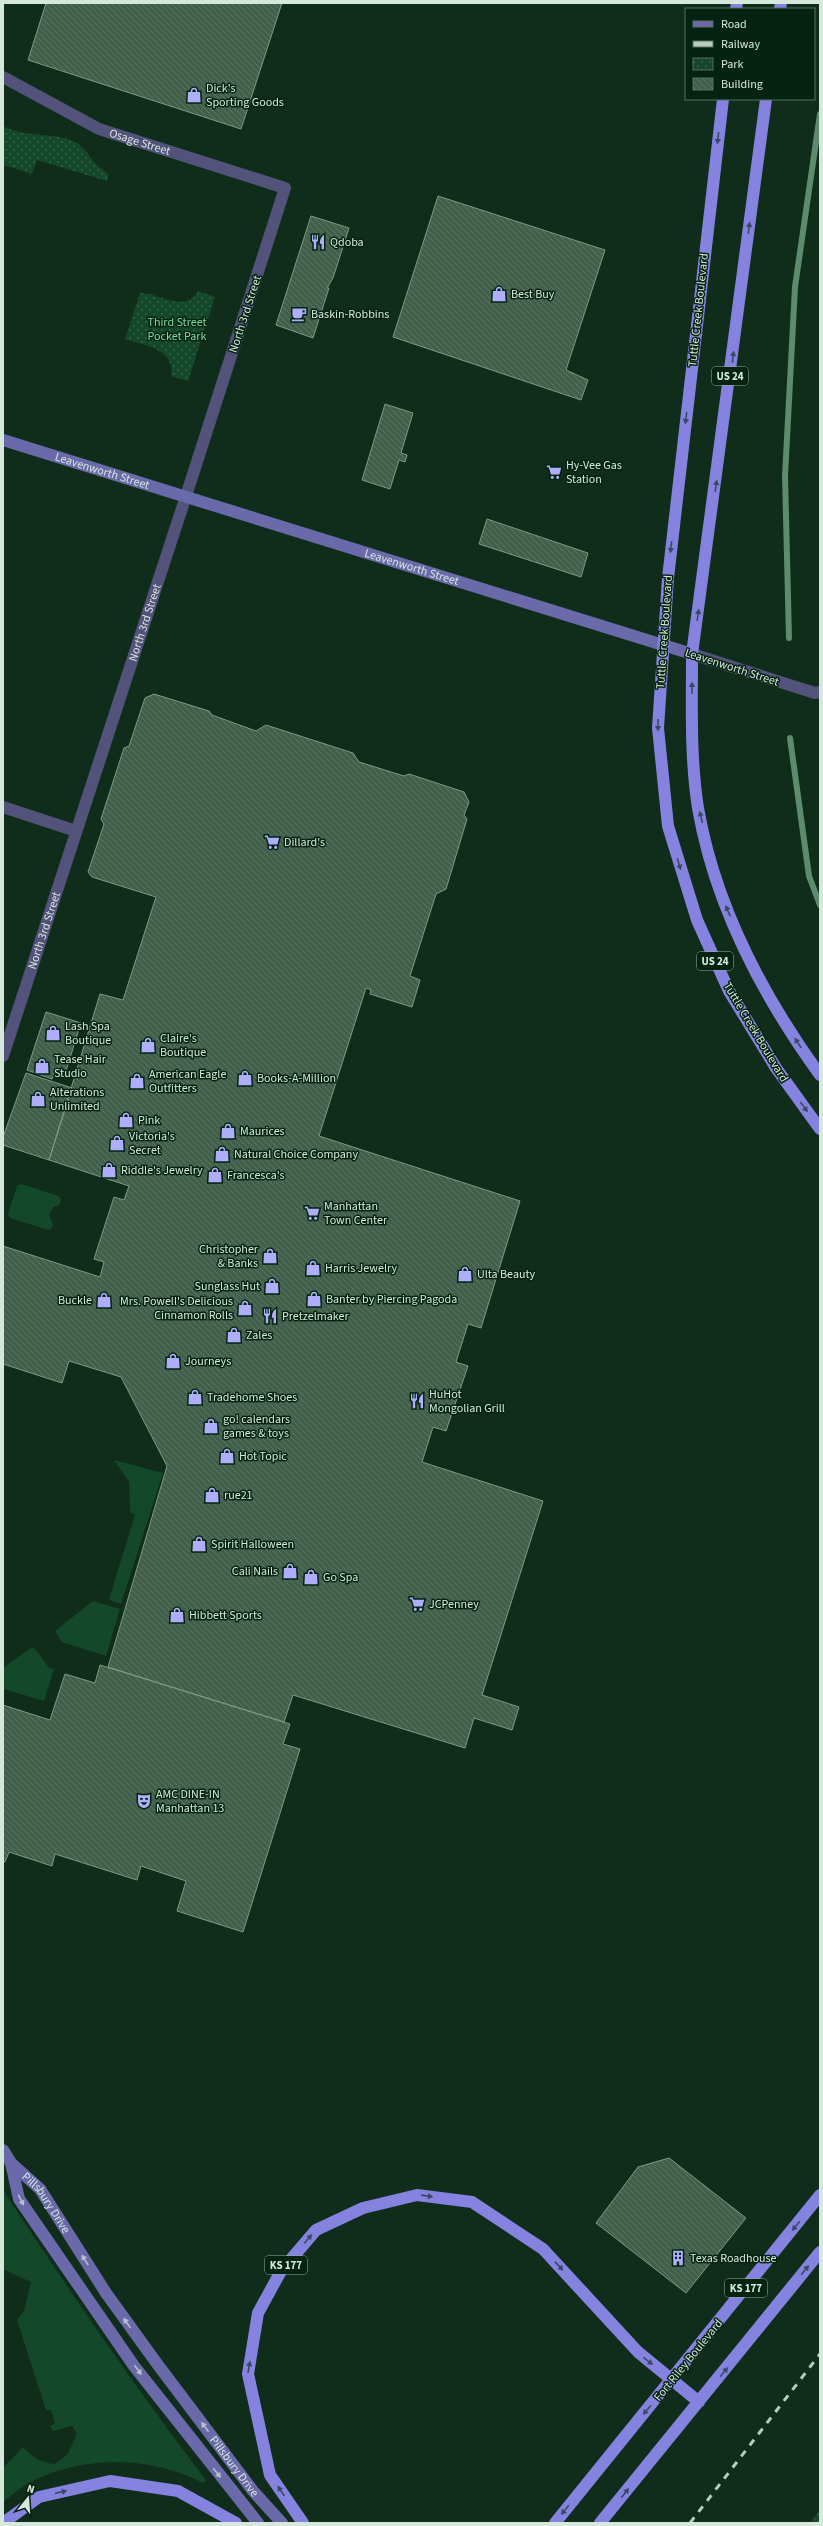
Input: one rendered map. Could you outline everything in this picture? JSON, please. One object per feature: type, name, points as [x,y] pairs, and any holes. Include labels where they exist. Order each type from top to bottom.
[{"type":"highway","name":"Tuttle Creek Boulevard","points":[[723,100],[668,578],[662,644],[658,728],[668,826],[697,920],[729,991],[776,1068],[820,1129]]},
{"type":"highway","name":"US 24","points":[[766,100],[692,654],[691,731],[698,807],[716,882],[756,975],[799,1046],[820,1075]]},
{"type":"highway","name":"KS 177","points":[[303,2523],[270,2475],[248,2374],[258,2313],[281,2271],[316,2230],[363,2208],[417,2195],[472,2202],[543,2249],[638,2352],[699,2402],[820,2252]]},
{"type":"highway","name":"Fort Riley Boulevard","points":[[555,2523],[820,2195]]},
{"type":"highway","points":[[600,2523],[699,2402]]},
{"type":"highway","points":[[3,2523],[39,2498],[110,2481],[178,2491],[236,2523]]},
{"type":"main road","name":"Leavenworth Street","points":[[3,440],[692,654]]},
{"type":"main road","points":[[3,2150],[11,2163]]},
{"type":"main road","name":"Pillsbury Drive","points":[[11,2163],[19,2199],[134,2366],[258,2523]]},
{"type":"main road","name":"Pillsbury Drive","points":[[11,2163],[40,2189],[106,2293],[145,2347],[253,2491],[282,2523]]},
{"type":"street","name":"Osage Street","points":[[3,77],[99,128],[285,188]]},
{"type":"street","name":"North 3rd Street","points":[[3,1056],[285,188]]},
{"type":"street","name":"Leavenworth Street","points":[[692,654],[815,693],[820,692]]},
{"type":"street","points":[[3,807],[76,831]]},
{"type":"green space","points":[[3,126],[12,130],[30,134],[65,138],[77,143],[97,165],[109,175],[107,181],[37,160],[32,174],[4,165]]},
{"type":"green space","name":"Third Street Pocket Park","points":[[198,291],[215,297],[188,381],[171,376],[169,360],[164,354],[149,346],[125,339],[140,293],[179,302],[193,298]]},
{"type":"green space","points":[[21,1184],[59,1196],[61,1200],[59,1205],[53,1207],[49,1215],[53,1224],[52,1228],[48,1230],[10,1218],[8,1214],[17,1186]]},
{"type":"green space","points":[[114,1460],[163,1473],[121,1604],[109,1600],[135,1515],[130,1512],[129,1482]]},
{"type":"green space","points":[[93,1601],[120,1609],[106,1656],[62,1642],[55,1631]]},
{"type":"green space","points":[[32,1647],[36,1650],[49,1668],[54,1669],[44,1701],[4,1689],[3,1668]]},
{"type":"green space","points":[[3,2190],[102,2337],[206,2480],[203,2483],[183,2474],[162,2468],[117,2462],[95,2463],[51,2473],[27,2484],[3,2502],[3,2468],[23,2447],[38,2459],[55,2464],[68,2454],[77,2433],[72,2426],[53,2431],[50,2426],[55,2423],[51,2410],[46,2410],[17,2320],[24,2311],[31,2282],[3,2269]]},
{"type":"green space","points":[[820,2510],[820,2523],[810,2523]]},
{"type":"building","name":"Dick's Sporting Goods","points":[[46,3],[282,3],[241,129],[28,60]]},
{"type":"building","name":"Best Buy","points":[[438,196],[605,250],[566,370],[588,380],[581,400],[393,337]]},
{"type":"building","points":[[311,216],[349,228],[333,278],[327,288],[329,288],[313,338],[276,325]]},
{"type":"building","points":[[385,404],[413,413],[401,453],[407,455],[405,462],[399,460],[390,489],[362,480]]},
{"type":"building","points":[[487,519],[588,553],[581,577],[479,544]]},
{"type":"building","name":"Manhattan Town Center","points":[[154,694],[209,711],[212,715],[256,731],[266,725],[353,753],[359,762],[404,776],[409,774],[464,792],[469,802],[464,815],[467,819],[446,889],[436,894],[410,976],[420,980],[412,1007],[370,994],[371,990],[366,988],[319,1136],[520,1201],[481,1328],[468,1324],[456,1362],[468,1366],[446,1431],[433,1427],[422,1462],[543,1501],[482,1695],[519,1707],[512,1730],[474,1718],[465,1748],[293,1695],[284,1722],[108,1667],[167,1466],[121,1377],[69,1361],[62,1383],[3,1364],[3,1246],[100,1277],[104,1262],[94,1259],[114,1197],[124,1200],[129,1186],[49,1160],[100,994],[123,1000],[156,897],[92,877],[88,872],[104,824],[101,819],[124,748],[129,746],[145,698]]},
{"type":"building","points":[[46,1012],[81,1023],[64,1077],[54,1074],[52,1079],[27,1070]]},
{"type":"building","points":[[26,1073],[72,1088],[49,1160],[3,1145],[3,1137]]},
{"type":"building","name":"AMC DINE-IN Manhattan 13","points":[[100,1665],[290,1724],[283,1744],[300,1749],[243,1932],[177,1911],[186,1881],[141,1866],[137,1880],[55,1854],[52,1866],[9,1852],[5,1862],[3,1862],[3,1705],[50,1720],[65,1674],[95,1683]]},
{"type":"building","name":"Texas Roadhouse","points":[[669,2158],[746,2218],[686,2293],[596,2223],[638,2167]]},
{"type":"waterway","points":[[789,638],[785,476],[795,287],[820,114]]},
{"type":"waterway","points":[[790,738],[809,876],[820,905]]},
{"type":"railway","points":[[690,2523],[820,2354]]},
{"type":"place","name":"Dick's Sporting Goods","points":[[194,95]]},
{"type":"place","name":"Qdoba","points":[[318,242]]},
{"type":"place","name":"Best Buy","points":[[499,294]]},
{"type":"place","name":"Baskin-Robbins","points":[[299,314]]},
{"type":"place","name":"Hy-Vee Gas Station","points":[[554,472]]},
{"type":"place","name":"Dillard's","points":[[272,842]]},
{"type":"place","name":"Lash Spa Boutique","points":[[53,1033]]},
{"type":"place","name":"Claire's Boutique","points":[[148,1045]]},
{"type":"place","name":"Tease Hair Studio","points":[[42,1066]]},
{"type":"place","name":"Books-A-Million","points":[[245,1078]]},
{"type":"place","name":"American Eagle Outfitters","points":[[137,1081]]},
{"type":"place","name":"Alterations Unlimited","points":[[38,1099]]},
{"type":"place","name":"Pink","points":[[126,1120]]},
{"type":"place","name":"Maurices","points":[[228,1131]]},
{"type":"place","name":"Victoria's Secret","points":[[117,1143]]},
{"type":"place","name":"Natural Choice Company","points":[[222,1154]]},
{"type":"place","name":"Riddle's Jewelry","points":[[109,1170]]},
{"type":"place","name":"Francesca's","points":[[215,1175]]},
{"type":"place","name":"Manhattan Town Center","points":[[312,1213]]},
{"type":"place","name":"Christopher & Banks","points":[[270,1256]]},
{"type":"place","name":"Harris Jewelry","points":[[313,1268]]},
{"type":"place","name":"Ulta Beauty","points":[[465,1274]]},
{"type":"place","name":"Sunglass Hut","points":[[272,1286]]},
{"type":"place","name":"Banter by Piercing Pagoda","points":[[314,1299]]},
{"type":"place","name":"Buckle","points":[[104,1300]]},
{"type":"place","name":"Mrs. Powell's Delicious Cinnamon Rolls","points":[[245,1308]]},
{"type":"place","name":"Pretzelmaker","points":[[270,1316]]},
{"type":"place","name":"Zales","points":[[234,1335]]},
{"type":"place","name":"Journeys","points":[[173,1361]]},
{"type":"place","name":"Tradehome Shoes","points":[[195,1397]]},
{"type":"place","name":"HuHot Mongolian Grill","points":[[417,1401]]},
{"type":"place","name":"go! calendars games & toys","points":[[211,1426]]},
{"type":"place","name":"Hot Topic","points":[[227,1456]]},
{"type":"place","name":"rue21","points":[[212,1495]]},
{"type":"place","name":"Spirit Halloween","points":[[199,1544]]},
{"type":"place","name":"Cali Nails","points":[[290,1571]]},
{"type":"place","name":"Go Spa","points":[[311,1577]]},
{"type":"place","name":"JCPenney","points":[[417,1604]]},
{"type":"place","name":"Hibbett Sports","points":[[177,1615]]},
{"type":"place","name":"AMC DINE-IN Manhattan 13","points":[[144,1801]]},
{"type":"place","name":"Texas Roadhouse","points":[[678,2258]]}]
